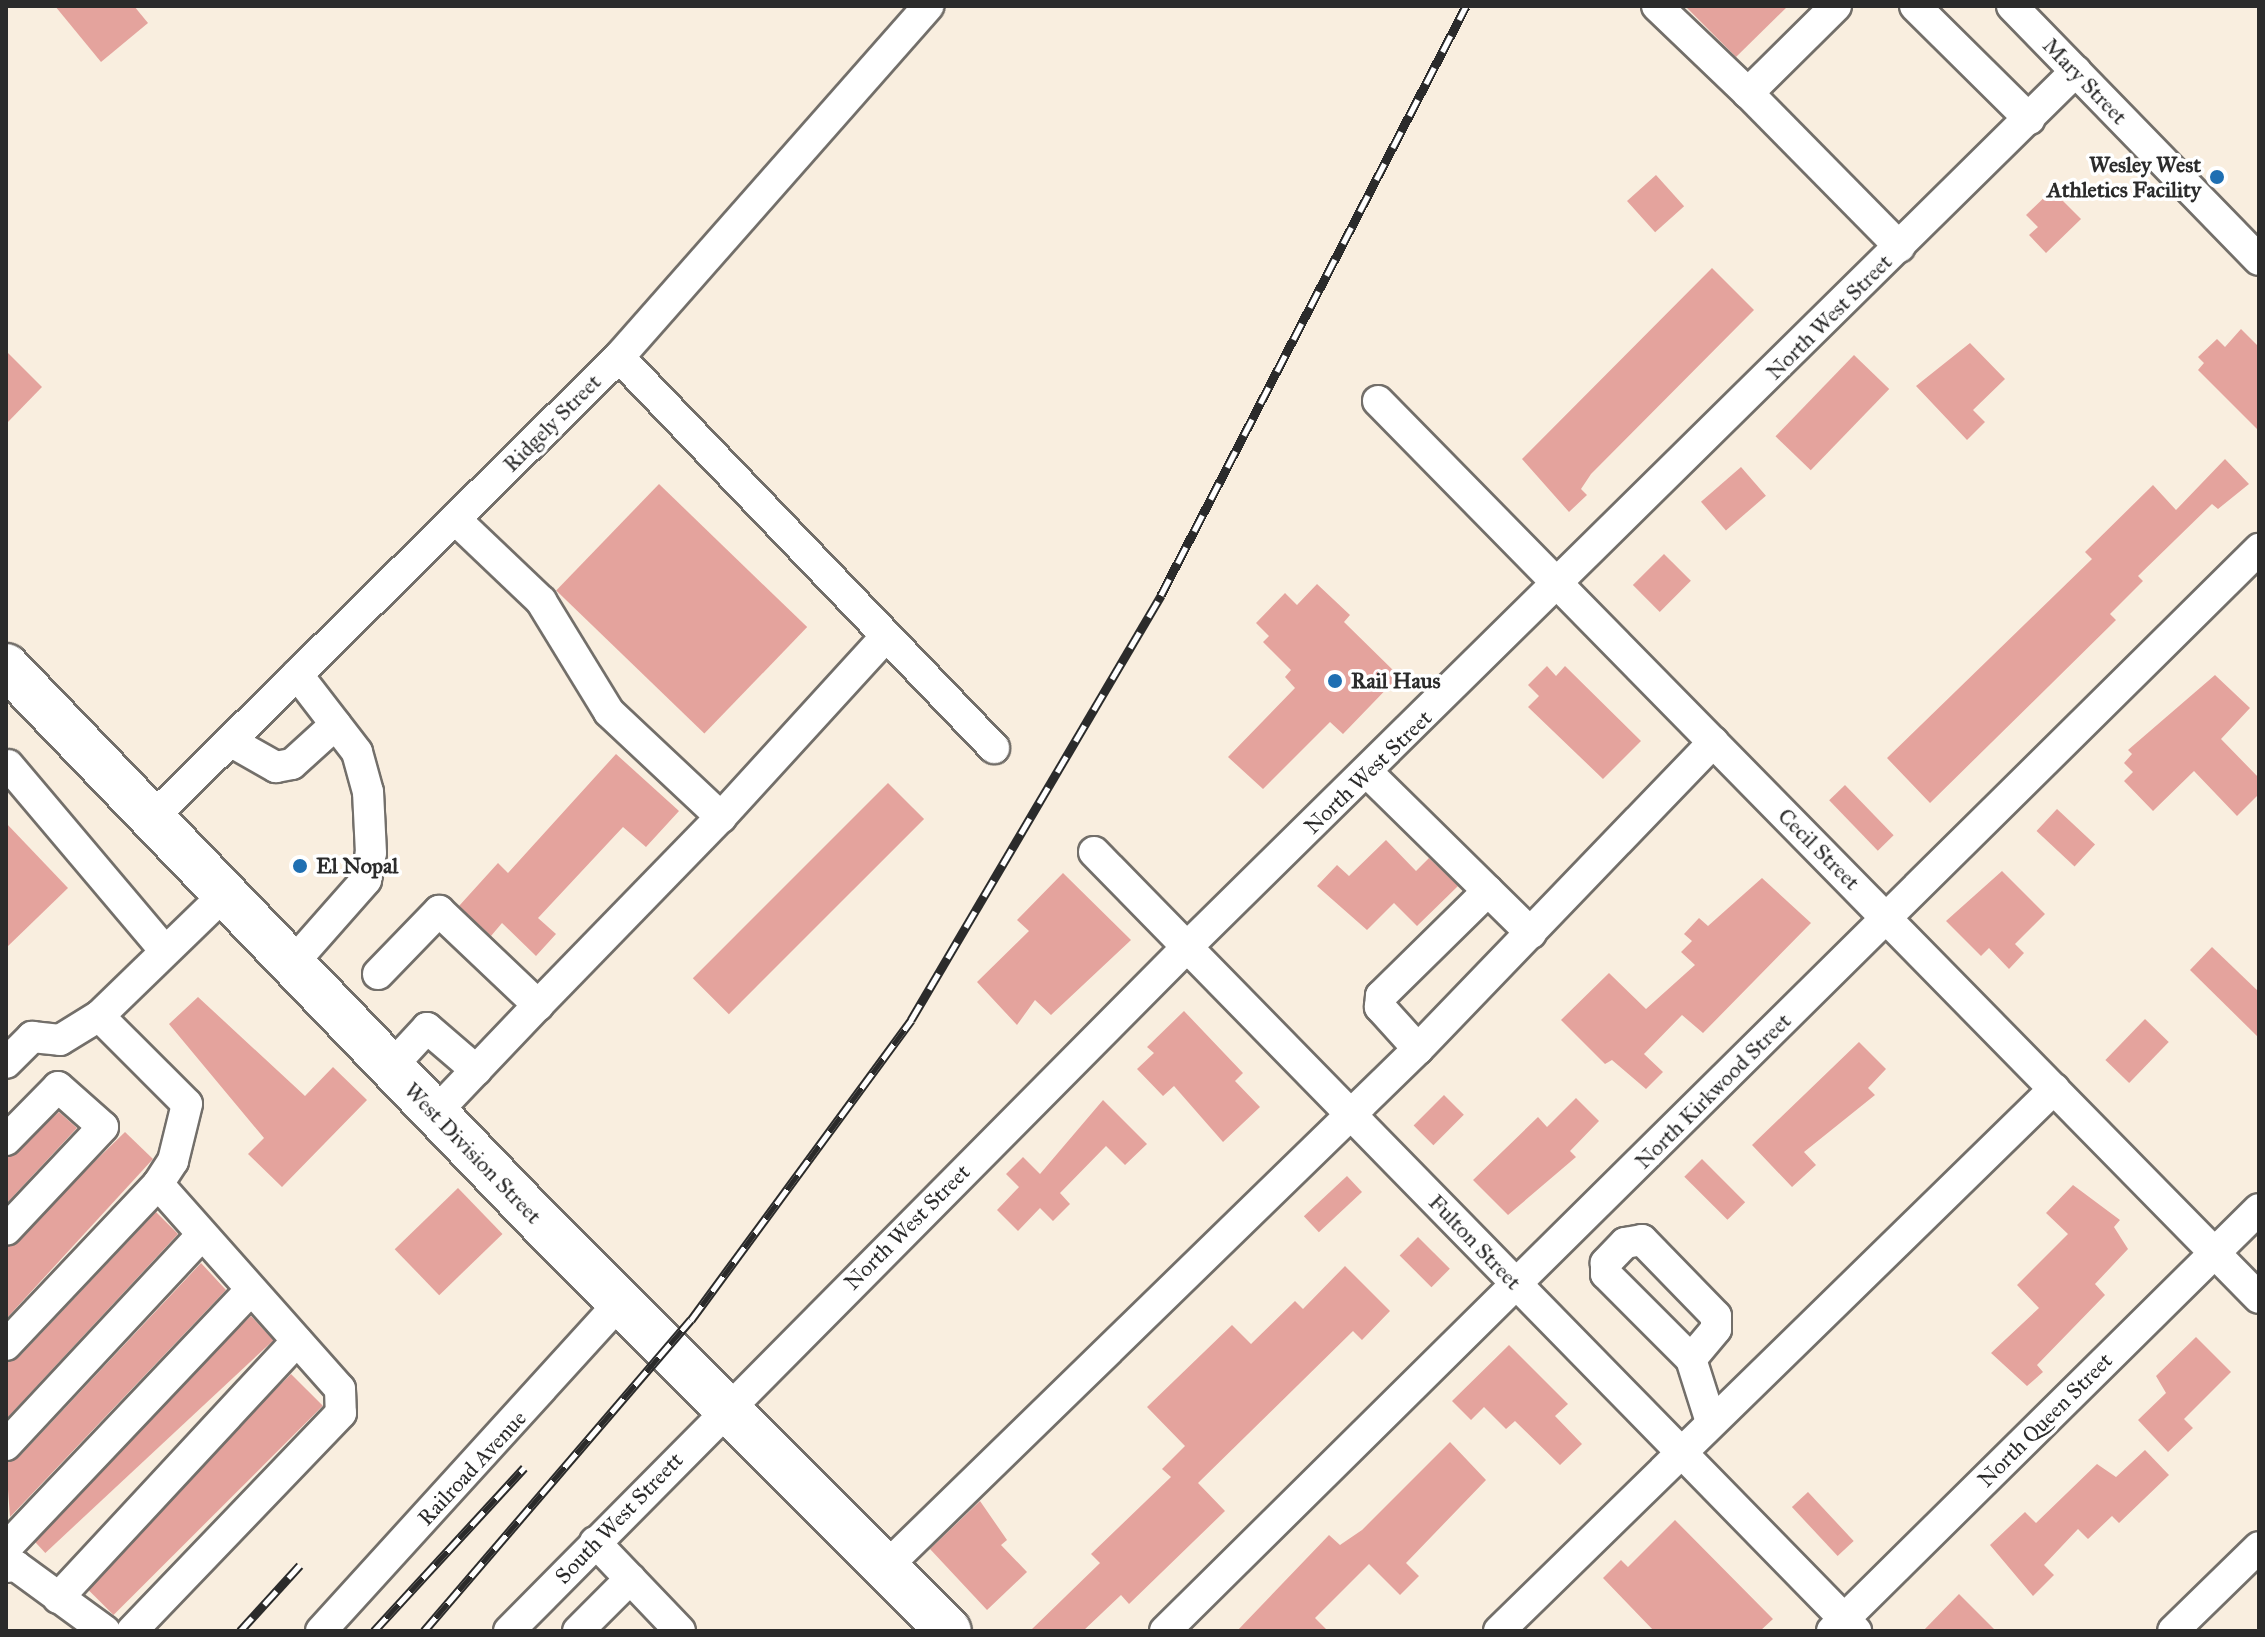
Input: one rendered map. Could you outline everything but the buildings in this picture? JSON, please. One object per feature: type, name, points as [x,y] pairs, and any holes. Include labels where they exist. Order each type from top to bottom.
[{"type":"highway","name":"West Division Street","points":[[6,666],[435,1113],[729,1405],[949,1631]]},
{"type":"street","name":"Ridgely Street","points":[[152,818],[619,357],[928,6]]},
{"type":"street","points":[[1657,6],[1900,247]]},
{"type":"street","points":[[1748,93],[1836,6]]},
{"type":"street","points":[[1915,6],[2029,119]]},
{"type":"street","name":"Mary Street","points":[[2012,6],[2259,260]]},
{"type":"street","name":"North West Street","points":[[729,1405],[1187,947],[1560,585],[2076,71]]},
{"type":"street","points":[[619,357],[994,748]]},
{"type":"street","name":"Cecil Street","points":[[1378,401],[2259,1298]]},
{"type":"street","points":[[455,519],[541,601],[609,712],[721,817]]},
{"type":"street","name":"North Kirkwood Street","points":[[1165,1631],[1519,1286],[2259,549]]},
{"type":"street","points":[[435,1113],[721,817],[886,636]]},
{"type":"street","points":[[292,964],[366,880],[368,792],[357,752],[297,674]]},
{"type":"street","points":[[230,741],[276,767],[292,764],[336,724]]},
{"type":"street","points":[[887,1566],[1418,1049],[1713,742]]},
{"type":"street","points":[[8,765],[165,951]]},
{"type":"street","points":[[1367,772],[1531,933]]},
{"type":"street","name":"Fulton Street","points":[[1094,852],[1681,1453],[1844,1627]]},
{"type":"street","points":[[1418,1049],[1380,1007],[1381,996],[1488,891]]},
{"type":"street","points":[[6,1063],[32,1037],[60,1040],[99,1016],[225,894]]},
{"type":"street","points":[[378,974],[439,911],[538,1005]]},
{"type":"street","points":[[6,1345],[158,1184],[173,1161],[187,1104],[99,1016]]},
{"type":"street","points":[[391,1067],[427,1028],[476,1070]]},
{"type":"street","points":[[6,1140],[58,1087],[103,1127],[6,1230]]},
{"type":"street","points":[[1499,1631],[1681,1453],[1710,1419],[2054,1089]]},
{"type":"street","points":[[132,1631],[341,1413],[340,1389],[199,1238],[158,1184]]},
{"type":"street","name":"North Queen Street","points":[[1844,1627],[2259,1209]]},
{"type":"street","points":[[6,1445],[199,1238]]},
{"type":"street","points":[[6,1548],[249,1292]]},
{"type":"street","name":"Railroad Avenue","points":[[321,1631],[621,1301]]},
{"type":"street","points":[[58,1598],[297,1341]]},
{"type":"street","points":[[1691,1359],[1710,1419]]},
{"type":"street","name":"South West Streett","points":[[509,1631],[729,1405]]},
{"type":"street","points":[[595,1542],[680,1631]]},
{"type":"street","points":[[2173,1631],[2259,1547]]},
{"type":"street","points":[[6,1567],[16,1566],[105,1631]]},
{"type":"street","points":[[578,1631],[630,1579]]},
{"type":"railway","points":[[424,1631],[691,1320],[911,1020],[1161,595],[1466,6]]},
{"type":"railway","points":[[374,1631],[524,1468]]},
{"type":"railway","points":[[240,1631],[300,1565]]},
{"type":"place","name":"Wesley West Athletics Facility","points":[[2217,177]]},
{"type":"place","name":"Rail Haus","points":[[1335,681]]},
{"type":"place","name":"El Nopal","points":[[300,866]]}]
